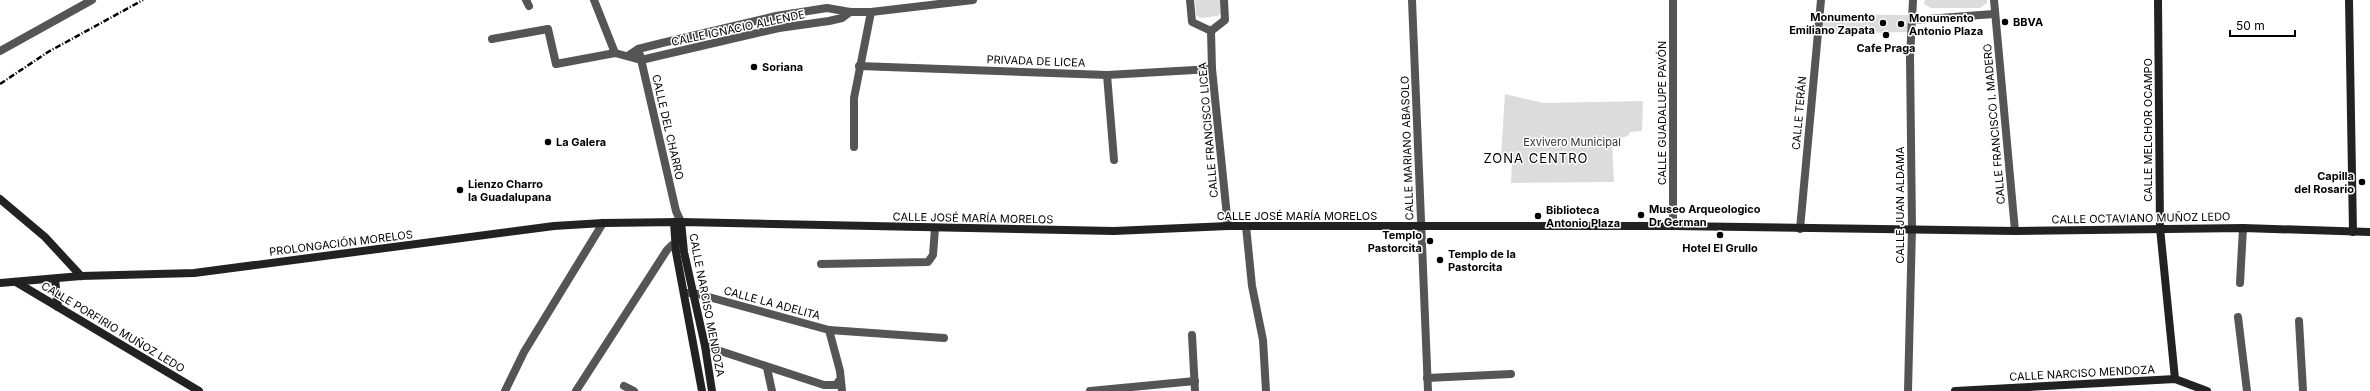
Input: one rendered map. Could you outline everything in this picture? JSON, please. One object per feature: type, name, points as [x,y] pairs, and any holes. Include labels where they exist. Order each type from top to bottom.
[{"type":"street","points":[[1,49],[92,0]]},
{"type":"street","points":[[594,0],[615,53]]},
{"type":"street","name":"CALLE IGNACIO ALLENDE","points":[[629,55],[638,49],[784,15],[827,8],[850,12],[871,12],[973,0]]},
{"type":"street","points":[[1190,0],[1192,22],[1211,31],[1225,20],[1224,0]]},
{"type":"street","name":"CALLE MARIANO ABASOLO","points":[[1412,0],[1420,226],[1428,391]]},
{"type":"street","name":"CALLE GUADALUPE PAVÓN","points":[[1673,0],[1673,226]]},
{"type":"street","name":"CALLE TERÁN","points":[[1800,228],[1821,0]]},
{"type":"street","name":"CALLE JUAN ALDAMA","points":[[1908,391],[1912,228],[1910,57],[1913,0]]},
{"type":"street","name":"CALLE FRANCISCO I. MADERO","points":[[1994,0],[1994,14],[2015,231]]},
{"type":"street","name":"CALLE MELCHOR OCAMPO","points":[[2158,0],[2160,228],[2175,379]]},
{"type":"street","points":[[2349,0],[2354,232]]},
{"type":"street","name":"CALLE IGNACIO ALLENDE","points":[[641,60],[779,28],[829,21],[842,18],[850,12]]},
{"type":"street","points":[[854,147],[854,98],[871,12]]},
{"type":"street","points":[[1913,20],[1994,14]]},
{"type":"street","points":[[492,39],[548,29],[556,64],[615,53],[629,55],[641,60]]},
{"type":"street","name":"CALLE FRANCISCO LICEA","points":[[1211,31],[1212,69],[1228,226]]},
{"type":"street","name":"CALLE DEL CHARRO","points":[[638,49],[676,211],[677,222]]},
{"type":"street","name":"PRIVADA DE LICEA","points":[[860,66],[1106,75],[1212,69]]},
{"type":"street","points":[[1106,75],[1114,160]]},
{"type":"street","points":[[0,199],[45,237],[80,276]]},
{"type":"street","name":"CALLE JOSÉ MARÍA MORELOS","points":[[677,222],[1114,231],[1228,226],[1673,226],[1912,228]]},
{"type":"street","name":"PROLONGACIÓN MORELOS","points":[[0,284],[80,276],[194,272],[554,226],[603,223],[677,222]]},
{"type":"street","name":"CALLE NARCISO MENDOZA","points":[[677,222],[685,293],[702,391]]},
{"type":"street","points":[[505,391],[524,352],[603,223]]},
{"type":"street","points":[[1246,226],[1252,286],[1263,340],[1266,391]]},
{"type":"street","points":[[821,264],[928,262],[933,255],[935,228]]},
{"type":"street","name":"CALLE OCTAVIANO MUÑOZ LEDO","points":[[1912,228],[2015,231],[2243,228],[2370,232]]},
{"type":"street","points":[[2240,283],[2243,228]]},
{"type":"street","points":[[576,391],[668,250],[679,243]]},
{"type":"street","name":"CALLE NARCISO MENDOZA","points":[[679,243],[694,293],[705,346],[712,391]]},
{"type":"street","points":[[56,279],[58,307]]},
{"type":"street","name":"CALLE PORFIRIO MUÑOZ LEDO","points":[[16,282],[198,391]]},
{"type":"street","name":"CALLE LA ADELITA","points":[[685,293],[694,293],[829,330],[944,338]]},
{"type":"street","points":[[2238,317],[2248,391]]},
{"type":"street","points":[[2299,321],[2303,391]]},
{"type":"street","points":[[829,330],[840,370],[839,381],[842,391]]},
{"type":"street","points":[[1192,335],[1195,391]]},
{"type":"street","points":[[705,346],[767,368],[824,385],[836,385],[839,381]]},
{"type":"street","points":[[767,368],[772,391]]},
{"type":"street","points":[[1427,378],[1510,374]]},
{"type":"street","name":"CALLE NARCISO MENDOZA","points":[[1955,391],[2175,379],[2207,391]]},
{"type":"street","points":[[1090,391],[1195,381]]},
{"type":"street","points":[[624,386],[634,391]]},
{"type":"green space","points":[[1195,0],[1221,0],[1222,12],[1218,16],[1200,18],[1196,15]]},
{"type":"green space","points":[[1925,0],[1987,0],[1987,3],[1980,8],[1931,8],[1924,4]]},
{"type":"green space","points":[[1824,14],[1908,15],[1908,32],[1822,34]]},
{"type":"green space","name":"Exvivero Municipal","points":[[1505,94],[1543,103],[1643,101],[1642,131],[1630,132],[1628,136],[1612,141],[1614,182],[1511,183],[1512,161],[1501,157]]},
{"type":"railway","points":[[0,84],[48,52],[143,0]]},
{"type":"place","name":"BBVA","points":[[2005,22]]},
{"type":"place","name":"Monumento Emiliano Zapata","points":[[1883,23]]},
{"type":"place","name":"Monumento Antonio Plaza","points":[[1901,24]]},
{"type":"place","name":"Cafe Praga","points":[[1886,35]]},
{"type":"place","name":"Soriana","points":[[754,67]]},
{"type":"place","name":"La Galera","points":[[548,142]]},
{"type":"place","name":"Capilla del Rosario","points":[[2362,182]]},
{"type":"place","name":"Lienzo Charro la Guadalupana","points":[[460,190]]},
{"type":"place","name":"Museo Arqueologico Dr German","points":[[1641,215]]},
{"type":"place","name":"Biblioteca Antonio Plaza","points":[[1538,216]]},
{"type":"place","name":"Hotel El Grullo","points":[[1720,235]]},
{"type":"place","name":"Templo Pastorcita","points":[[1430,241]]},
{"type":"place","name":"Templo de la Pastorcita","points":[[1440,260]]},
{"type":"district","name":"ZONA CENTRO","points":[[1536,158]]}]
